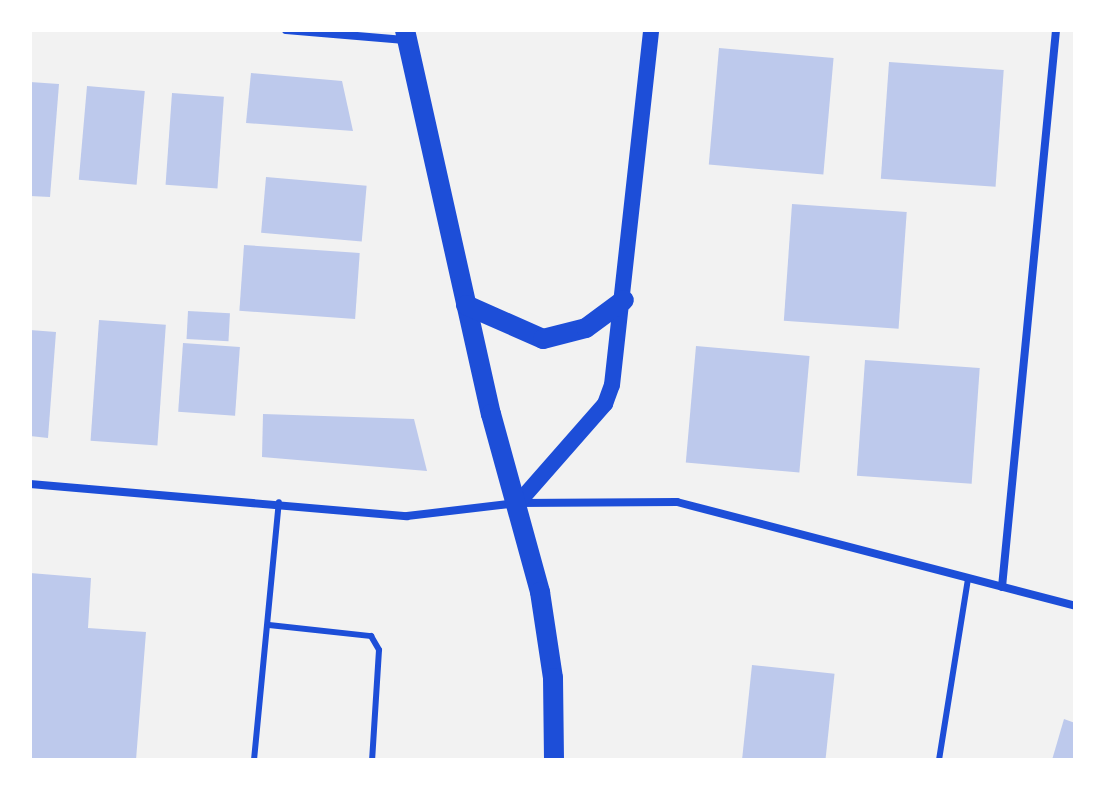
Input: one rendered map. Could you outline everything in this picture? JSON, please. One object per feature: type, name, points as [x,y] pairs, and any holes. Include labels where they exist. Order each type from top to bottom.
[{"type":"main road","points":[[518,503],[605,404],[624,300],[651,30]]},
{"type":"main road","points":[[406,35],[466,305],[518,503],[550,653],[554,760]]},
{"type":"main road","points":[[466,305],[543,339],[586,328],[624,300]]},
{"type":"street","points":[[286,30],[406,35]]},
{"type":"street","points":[[1002,587],[1056,30]]},
{"type":"street","points":[[30,484],[279,502],[407,516],[518,503],[677,502],[1075,606]]},
{"type":"lane","points":[[254,760],[279,502]]},
{"type":"lane","points":[[939,760],[968,579]]},
{"type":"lane","points":[[269,625],[371,636],[379,650],[372,760]]},
{"type":"building","points":[[719,48],[834,58],[823,175],[709,165]]},
{"type":"building","points":[[889,62],[1004,70],[996,187],[881,179]]},
{"type":"building","points":[[251,73],[342,81],[353,131],[246,123]]},
{"type":"building","points":[[30,82],[59,84],[50,197],[30,196]]},
{"type":"building","points":[[87,86],[145,91],[137,185],[79,180]]},
{"type":"building","points":[[172,93],[224,97],[217,188],[166,185]]},
{"type":"building","points":[[266,177],[367,186],[362,242],[261,233]]},
{"type":"building","points":[[792,204],[907,212],[899,329],[784,321]]},
{"type":"building","points":[[244,245],[360,253],[355,319],[239,311]]},
{"type":"building","points":[[188,311],[230,313],[228,341],[187,339]]},
{"type":"building","points":[[99,320],[166,325],[157,445],[91,441]]},
{"type":"building","points":[[30,330],[56,332],[48,438],[30,436]]},
{"type":"building","points":[[183,343],[240,347],[235,416],[178,412]]},
{"type":"building","points":[[696,346],[810,356],[799,472],[686,463]]},
{"type":"building","points":[[865,360],[980,368],[972,484],[857,476]]},
{"type":"building","points":[[263,414],[414,419],[427,471],[262,457]]},
{"type":"building","points":[[30,573],[91,578],[88,628],[146,632],[136,760],[30,760]]},
{"type":"building","points":[[752,665],[835,674],[825,760],[742,760]]},
{"type":"building","points":[[1064,719],[1075,723],[1075,760],[1052,760]]}]
